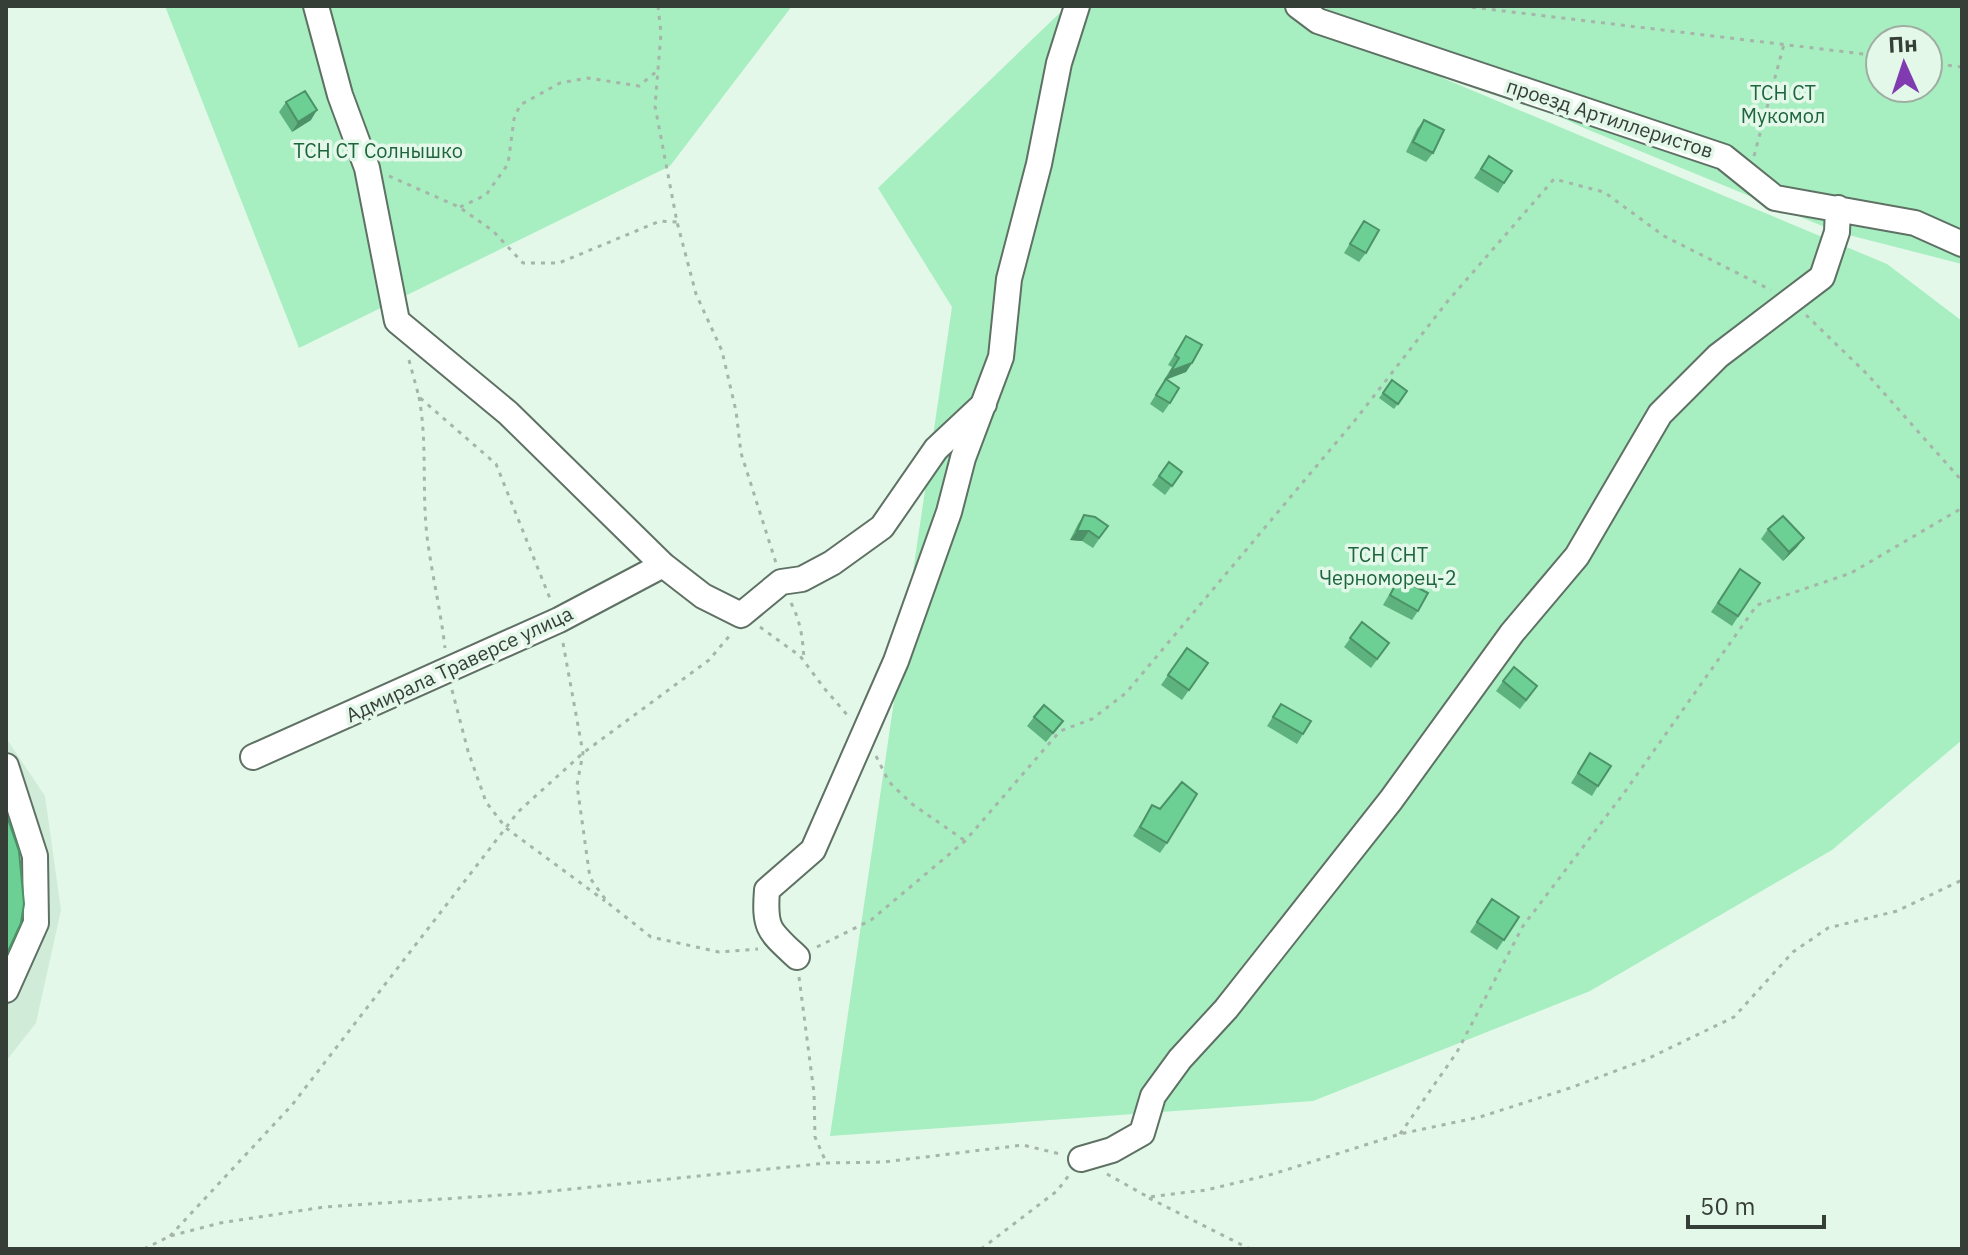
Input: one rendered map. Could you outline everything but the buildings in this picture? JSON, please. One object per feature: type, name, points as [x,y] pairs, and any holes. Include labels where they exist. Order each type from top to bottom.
[{"type":"street","points":[[316,6],[340,95],[367,168],[397,321],[508,413],[663,565],[703,596],[741,615],[780,583],[802,579],[832,563],[882,527],[936,449],[984,404]]},
{"type":"street","points":[[797,957],[774,936],[765,917],[767,890],[813,850],[896,661],[949,512],[963,458],[1001,357],[1009,279],[1039,164],[1059,63],[1077,6]]},
{"type":"street","name":"проезд Артиллеристов","points":[[1298,6],[1318,21],[1724,157],[1775,198],[1915,223],[1962,244]]},
{"type":"street","points":[[1081,1159],[1112,1150],[1142,1133],[1153,1096],[1180,1059],[1226,1009],[1391,800],[1512,633],[1577,556],[1660,414],[1718,356],[1822,277],[1837,232],[1838,208]]},
{"type":"street","name":"Адмирала Траверсе улица","points":[[253,757],[559,620],[663,565]]},
{"type":"street","points":[[6,766],[35,856],[36,923],[6,990]]},
{"type":"path","points":[[658,6],[661,33],[655,106],[677,222],[696,294],[722,351],[736,411],[741,453],[771,540],[780,583],[797,615],[803,637],[804,661]]},
{"type":"path","points":[[1462,6],[1864,54]]},
{"type":"path","points":[[1749,177],[1784,44]]},
{"type":"path","points":[[459,207],[486,195],[508,164],[514,119],[520,105],[560,83],[588,78],[639,86],[657,71]]},
{"type":"path","points":[[367,168],[459,207],[493,231],[523,263],[559,263],[660,221],[677,222]]},
{"type":"path","points":[[397,321],[419,397],[496,464],[559,620],[583,753],[577,785],[590,878],[608,903],[651,937],[719,952],[770,947],[797,957],[871,920],[965,841],[1060,731],[1092,719],[1126,693],[1356,419],[1447,302],[1554,179],[1604,192],[1664,236],[1791,299],[1867,374],[1962,481]]},
{"type":"path","points":[[1400,1134],[1457,1052],[1523,926],[1624,793],[1757,605],[1851,573],[1962,508]]},
{"type":"path","points":[[170,1236],[292,1105],[518,812],[583,753],[709,660],[730,636],[741,615],[787,645],[804,661],[863,735],[889,782],[912,804],[965,841]]},
{"type":"path","points":[[1148,1197],[1206,1190],[1273,1174],[1400,1134],[1480,1117],[1645,1060],[1734,1017],[1793,952],[1828,928],[1897,911],[1962,880]]},
{"type":"path","points":[[797,957],[814,1093],[815,1137],[827,1163]]},
{"type":"path","points":[[144,1249],[170,1236],[220,1223],[324,1207],[532,1193],[827,1163],[884,1162],[1023,1145],[1081,1159],[1250,1249]]},
{"type":"path","points":[[981,1249],[1057,1191],[1081,1159]]},
{"type":"shaded area","points":[[6,738],[45,796],[61,910],[36,1023],[6,1061]]},
{"type":"green space","name":"ТСН СТ Солнышко","points":[[165,6],[792,6],[670,166],[299,348]]},
{"type":"green space","name":"ТСН СНТ Черноморец-2","points":[[1067,6],[1303,6],[1445,79],[1887,264],[1962,321],[1962,740],[1832,850],[1590,991],[1313,1101],[830,1136],[952,307],[878,188]]},
{"type":"green space","name":"ТСН СТ Мукомол","points":[[1320,6],[1962,6],[1962,264],[1837,232],[1584,128]]}]
